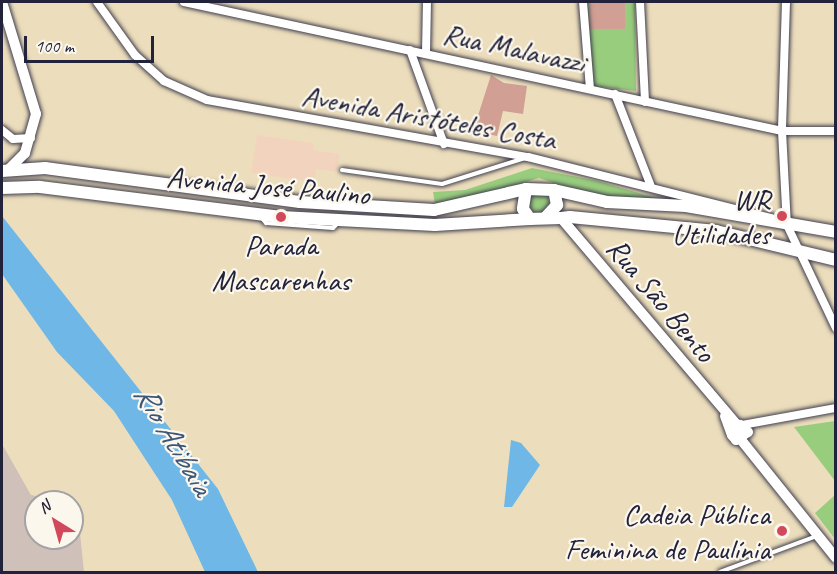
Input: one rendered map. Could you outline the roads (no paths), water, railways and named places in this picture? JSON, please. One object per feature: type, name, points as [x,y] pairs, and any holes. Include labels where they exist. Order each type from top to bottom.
[{"type":"main road","points":[[2,2],[36,114],[31,138],[5,170]]},
{"type":"main road","name":"Avenida José Paulino","points":[[5,170],[45,168],[354,205],[421,209],[456,209],[526,189]]},
{"type":"main road","name":"Avenida José Paulino","points":[[2,188],[40,187],[259,215],[341,220],[435,225],[530,219]]},
{"type":"main road","points":[[836,232],[686,206],[607,202],[554,190],[526,189],[523,209],[530,219],[561,218],[716,231],[799,254],[836,260]]},
{"type":"main road","points":[[554,190],[561,218]]},
{"type":"main road","points":[[545,218],[557,205]]},
{"type":"main road","name":"Rua São Bento","points":[[561,218],[723,413],[741,431],[817,536],[836,558]]},
{"type":"street","name":"Avenida Aristóteles Costa","points":[[97,2],[135,55],[186,94],[444,144],[528,157],[650,184],[768,214],[788,225]]},
{"type":"street","name":"Rua Malavazzi","points":[[184,2],[782,131],[836,131]]},
{"type":"street","points":[[426,53],[427,2]]},
{"type":"street","points":[[583,2],[590,89]]},
{"type":"street","points":[[640,2],[645,102]]},
{"type":"street","points":[[786,2],[782,131],[788,225],[799,254],[836,328]]},
{"type":"street","points":[[410,50],[444,144]]},
{"type":"street","points":[[615,94],[650,184]]},
{"type":"street","points":[[2,130],[13,139],[31,138]]},
{"type":"street","points":[[741,431],[768,418],[836,408]]},
{"type":"lane","points":[[342,170],[442,184],[528,157]]},
{"type":"lane","points":[[720,573],[817,536]]},
{"type":"water","name":"Rio Atibaia","points":[[2,216],[218,489],[258,572],[205,572],[172,500],[114,411],[57,352],[2,274]]},
{"type":"water","points":[[511,440],[521,443],[540,465],[512,507],[504,507]]},
{"type":"place","name":"WR Utilidades","points":[[782,216]]},
{"type":"place","name":"Parada Mascarenhas","points":[[281,217]]},
{"type":"place","name":"Cadeia Pública Feminina de Paulínia","points":[[782,531]]}]
